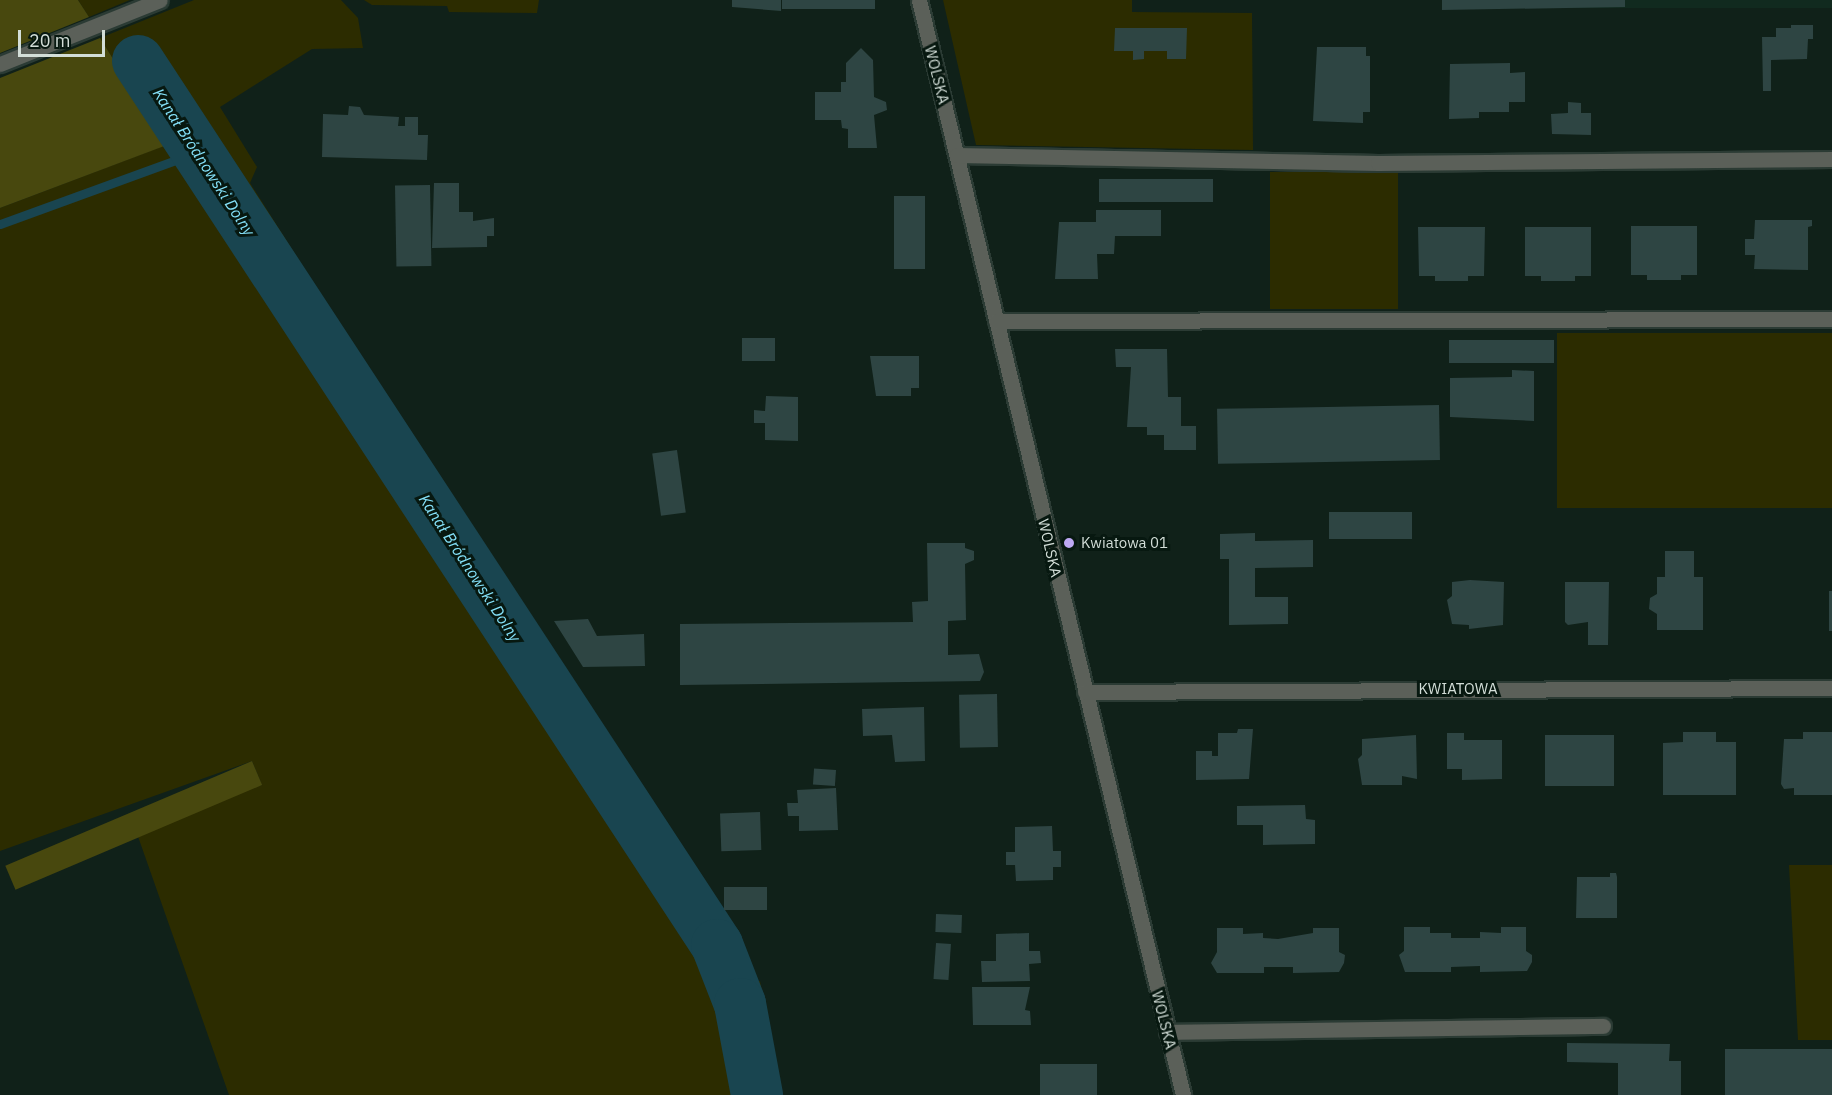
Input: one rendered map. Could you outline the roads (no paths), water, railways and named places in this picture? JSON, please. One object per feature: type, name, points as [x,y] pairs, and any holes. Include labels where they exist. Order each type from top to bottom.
[{"type":"street","points":[[0,64],[160,0]]},
{"type":"street","name":"WOLSKA","points":[[919,0],[1183,1095]]},
{"type":"street","points":[[957,155],[1378,163],[1832,159]]},
{"type":"street","points":[[996,321],[1832,319]]},
{"type":"street","name":"KWIATOWA","points":[[1085,692],[1832,688]]},
{"type":"street","points":[[1167,1032],[1603,1026]]},
{"type":"waterway","name":"Kanał Bródnowski Dolny","points":[[138,61],[717,945],[740,1004],[757,1095]]},
{"type":"waterway","points":[[0,224],[195,153]]},
{"type":"place","name":"Kwiatowa 01","points":[[1069,543]]}]
